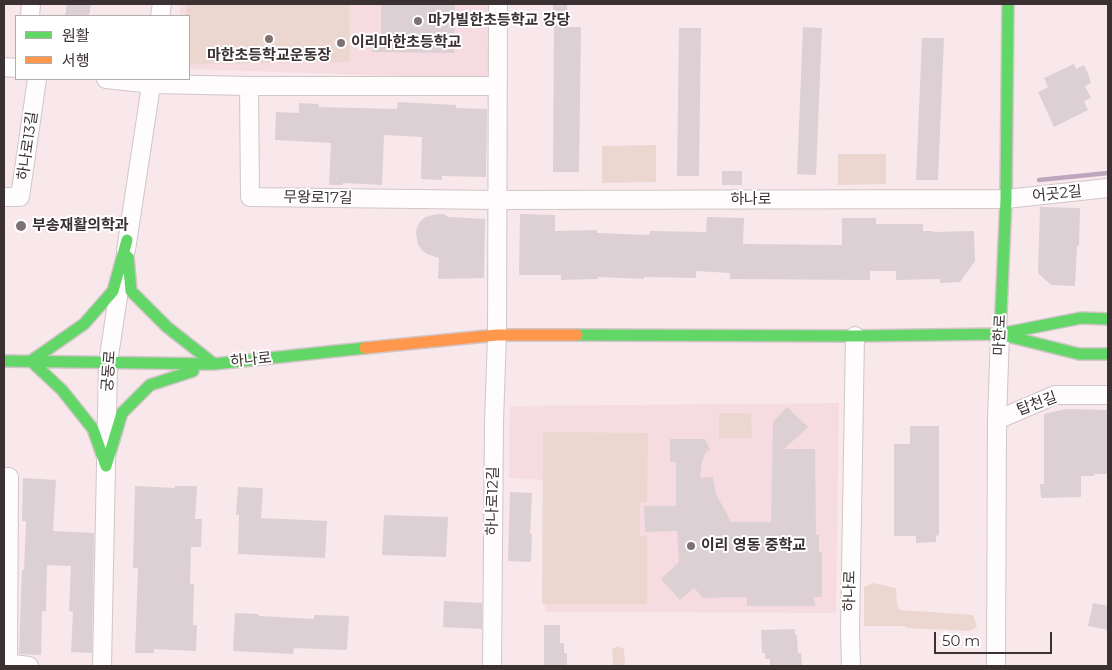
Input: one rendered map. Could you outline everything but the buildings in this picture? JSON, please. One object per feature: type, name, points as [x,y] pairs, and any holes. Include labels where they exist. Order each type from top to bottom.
[{"type":"street","points":[[497,335],[498,4]]},
{"type":"street","name":"마한로","points":[[996,666],[997,420],[1006,199],[1008,4]]},
{"type":"street","name":"하나로13길","points":[[4,197],[20,197],[37,80]]},
{"type":"street","points":[[129,80],[249,86],[497,86]]},
{"type":"street","name":"궁동로","points":[[102,666],[108,363],[152,81]]},
{"type":"street","name":"무왕로17길","points":[[249,86],[250,197],[497,200]]},
{"type":"street","name":"어곳2길","points":[[1006,199],[1108,188]]},
{"type":"street","name":"하나로","points":[[497,200],[1006,199]]},
{"type":"street","points":[[106,466],[93,429],[62,390],[31,361],[84,324],[112,291],[127,240]]},
{"type":"street","points":[[127,240],[131,291],[168,328],[214,364]]},
{"type":"street","name":"하나로","points":[[4,361],[214,364],[497,335],[855,336],[1000,334],[1081,318],[1108,319]]},
{"type":"street","name":"하나로","points":[[1000,334],[1079,354],[1108,354]]},
{"type":"street","name":"하나로12길","points":[[492,666],[494,422],[497,335]]},
{"type":"street","name":"하나로","points":[[851,666],[855,336]]},
{"type":"street","points":[[106,466],[122,413],[150,384],[214,364]]},
{"type":"street","name":"탑천길","points":[[997,420],[1055,394],[1108,395]]},
{"type":"street","points":[[4,477],[10,477],[6,663],[29,666]]},
{"type":"shaded area","name":"이리마한초등학교","points":[[181,4],[493,4],[493,79],[190,69],[190,15],[180,15]]},
{"type":"shaded area","name":"마한초등학교운동장","points":[[187,4],[349,4],[350,62],[190,64],[190,15],[186,15]]},
{"type":"shaded area","points":[[656,145],[656,182],[602,183],[602,146]]},
{"type":"shaded area","points":[[838,154],[886,154],[886,184],[838,185]]},
{"type":"shaded area","name":"이리 영동 중학교","points":[[839,403],[836,613],[545,612],[546,480],[509,478],[510,406]]},
{"type":"shaded area","points":[[719,413],[751,413],[752,438],[719,438]]},
{"type":"shaded area","points":[[543,432],[648,433],[647,502],[640,502],[640,536],[647,537],[647,604],[542,604]]},
{"type":"shaded area","points":[[874,583],[896,588],[897,605],[900,610],[973,615],[977,627],[970,631],[907,628],[905,626],[864,626],[864,587]]},
{"type":"shaded area","points":[[618,646],[624,649],[625,666],[613,666],[612,649]]},
{"type":"waterway","points":[[1039,180],[1108,173]]},
{"type":"traffic: fast","points":[[1000,334],[1006,199],[1008,4]]},
{"type":"traffic: fast","points":[[106,466],[93,429],[62,390],[31,361],[84,324],[113,291],[127,240]]},
{"type":"traffic: fast","points":[[128,257],[131,291],[167,327],[214,364]]},
{"type":"traffic: fast","points":[[577,335],[855,336],[1000,334],[1081,318],[1108,319]]},
{"type":"traffic: fast","points":[[1007,336],[1079,354],[1108,354]]},
{"type":"traffic: fast","points":[[4,361],[214,364],[365,348]]},
{"type":"traffic: fast","points":[[106,466],[122,413],[150,385],[193,371]]},
{"type":"traffic: slow","points":[[365,348],[497,335],[577,335]]},
{"type":"place","name":"마가빌한초등학교 강당","points":[[418,21]]},
{"type":"place","name":"마한초등학교운동장","points":[[269,39]]},
{"type":"place","name":"이리마한초등학교","points":[[341,43]]},
{"type":"place","name":"부송재활의학과","points":[[21,226]]},
{"type":"place","name":"이리 영동 중학교","points":[[691,546]]}]
